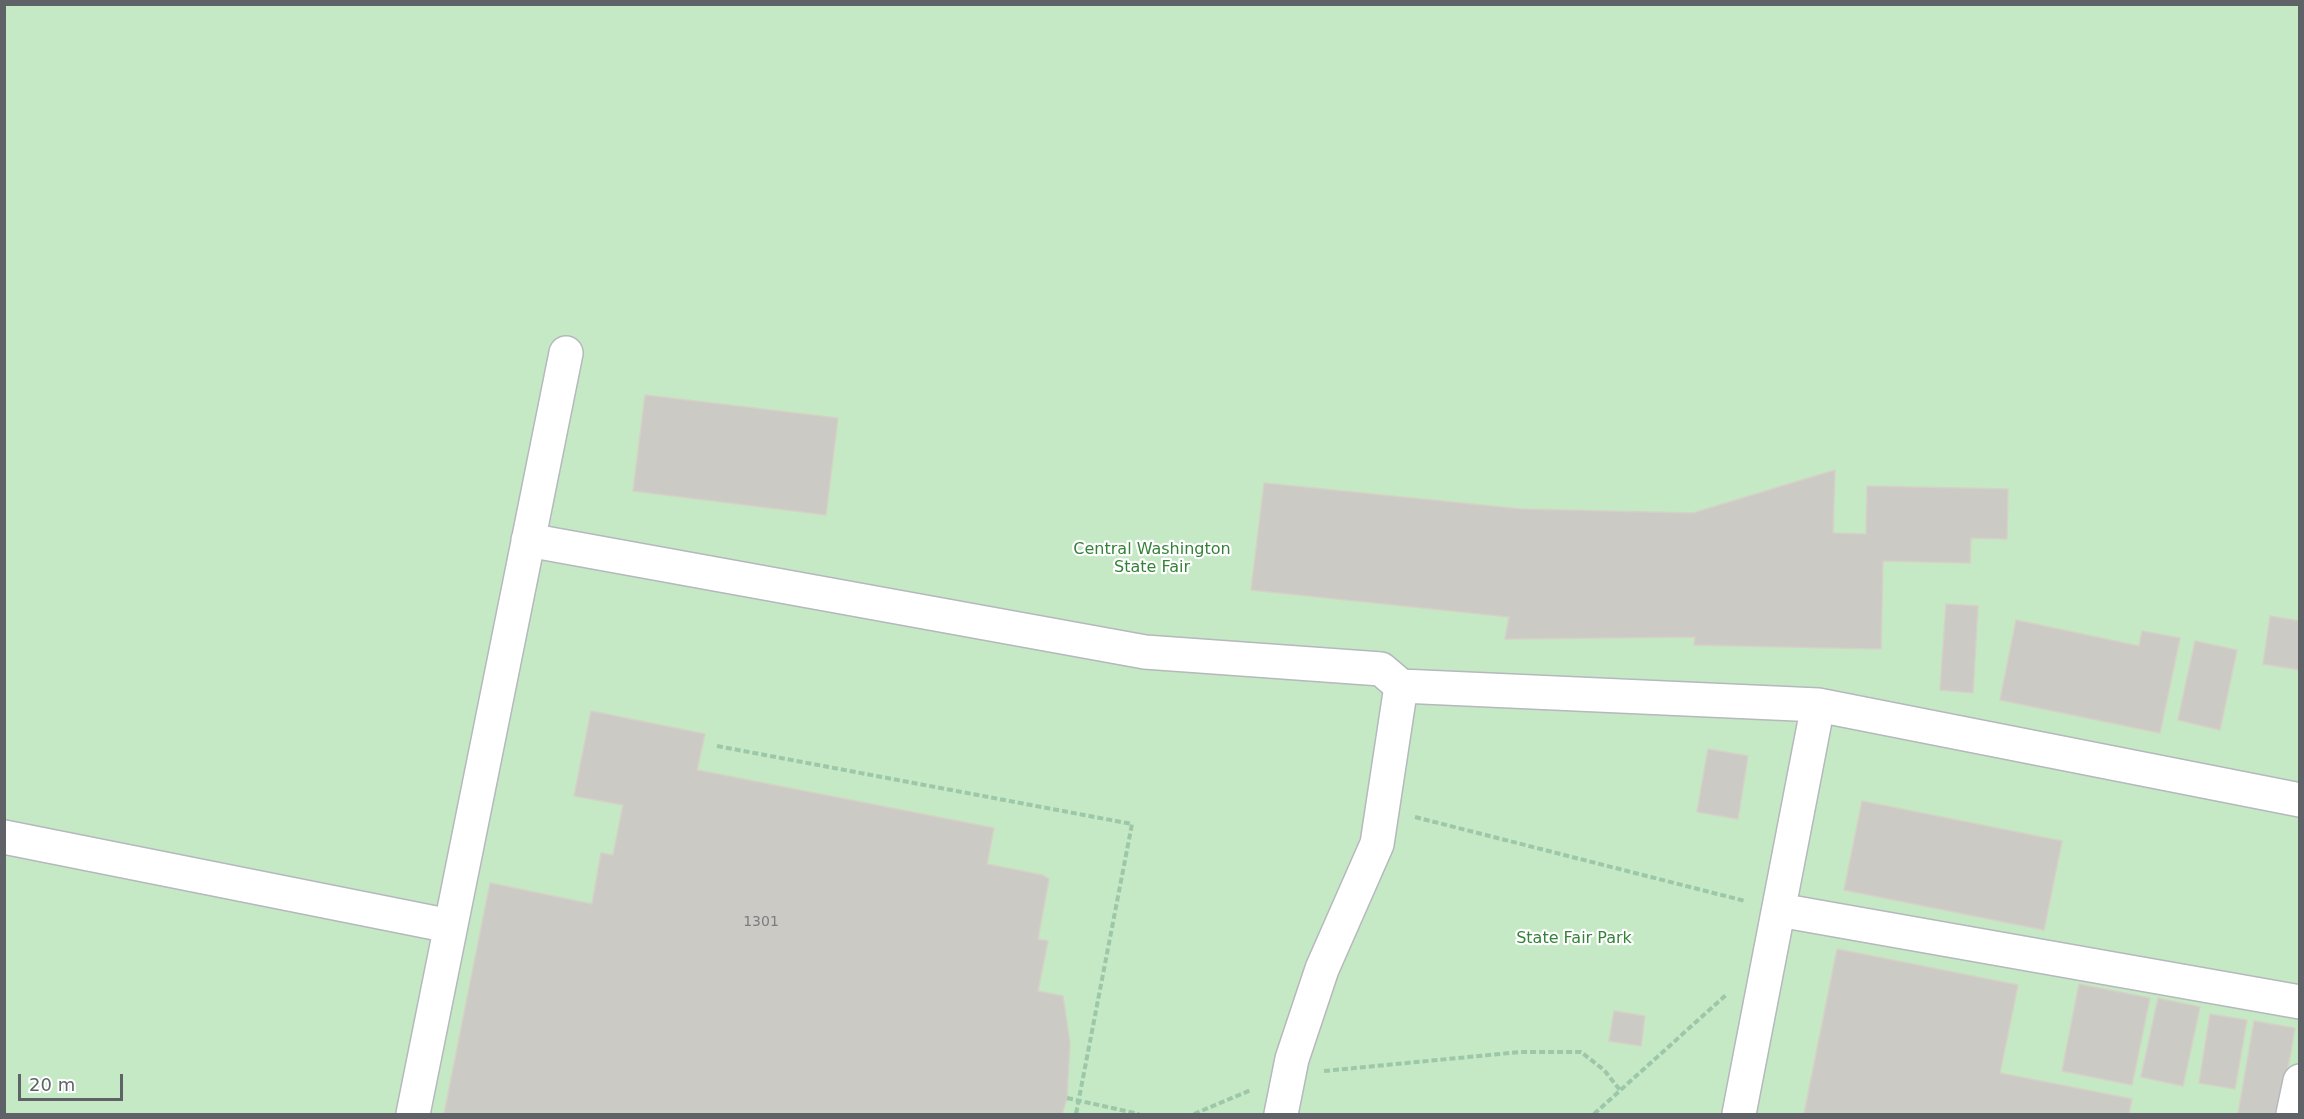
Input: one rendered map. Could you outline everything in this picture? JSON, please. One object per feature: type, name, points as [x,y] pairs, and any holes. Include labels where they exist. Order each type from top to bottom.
[{"type":"lane","points":[[412,1114],[566,353]]},
{"type":"lane","points":[[528,540],[1145,652],[1381,669],[1401,686],[1818,705],[2300,800]]},
{"type":"lane","points":[[1281,1114],[1292,1059],[1322,969],[1377,844],[1401,686]]},
{"type":"lane","points":[[1739,1114],[1818,705]]},
{"type":"lane","points":[[4,837],[450,926]]},
{"type":"lane","points":[[1779,910],[2300,1002]]},
{"type":"lane","points":[[2293,1114],[2300,1081]]},
{"type":"path","points":[[717,746],[1132,824],[1076,1114]]},
{"type":"path","points":[[1383,809],[1779,910]]},
{"type":"path","points":[[1594,1114],[1770,956]]},
{"type":"path","points":[[1194,1114],[1289,1075],[1520,1052],[1581,1052],[1604,1070],[1620,1090]]},
{"type":"path","points":[[1067,1098],[1138,1114]]},
{"type":"green space","name":"Central Washington State Fair","points":[[5,5],[2299,5],[2299,1114],[5,1114]]},
{"type":"building","points":[[645,395],[838,418],[826,515],[633,491]]},
{"type":"building","points":[[1835,470],[1833,533],[1866,534],[1867,486],[2008,489],[2007,539],[1971,538],[1970,563],[1883,561],[1881,649],[1694,645],[1695,637],[1505,639],[1509,617],[1251,590],[1264,483],[1521,509],[1693,513]]},
{"type":"building","points":[[1946,604],[1978,606],[1973,693],[1940,690]]},
{"type":"building","points":[[2270,616],[2300,621],[2300,670],[2263,664]]},
{"type":"building","points":[[2016,620],[2139,646],[2142,631],[2180,638],[2160,733],[2000,700]]},
{"type":"building","points":[[2195,641],[2237,650],[2220,730],[2178,720]]},
{"type":"building","points":[[591,711],[705,734],[697,770],[994,828],[987,864],[1042,875],[1049,879],[1038,939],[1048,941],[1038,991],[1063,996],[1070,1043],[1067,1098],[1062,1114],[444,1114],[490,883],[592,904],[601,853],[613,855],[623,805],[574,796]]},
{"type":"building","points":[[1708,749],[1748,756],[1738,819],[1697,812]]},
{"type":"building","points":[[1862,801],[2062,841],[2044,930],[1844,890]]},
{"type":"building","points":[[1837,949],[2018,985],[2000,1073],[2132,1099],[2129,1114],[1804,1114]]},
{"type":"building","points":[[2079,984],[2150,998],[2132,1085],[2062,1071]]},
{"type":"building","points":[[2158,998],[2200,1007],[2183,1086],[2141,1077]]},
{"type":"building","points":[[1614,1011],[1645,1016],[1641,1046],[1609,1041]]},
{"type":"building","points":[[2210,1014],[2247,1020],[2235,1089],[2199,1083]]},
{"type":"building","points":[[2254,1021],[2295,1028],[2280,1114],[2238,1114]]},
{"type":"park label","name":"State Fair Park","points":[[1574,939]]}]
